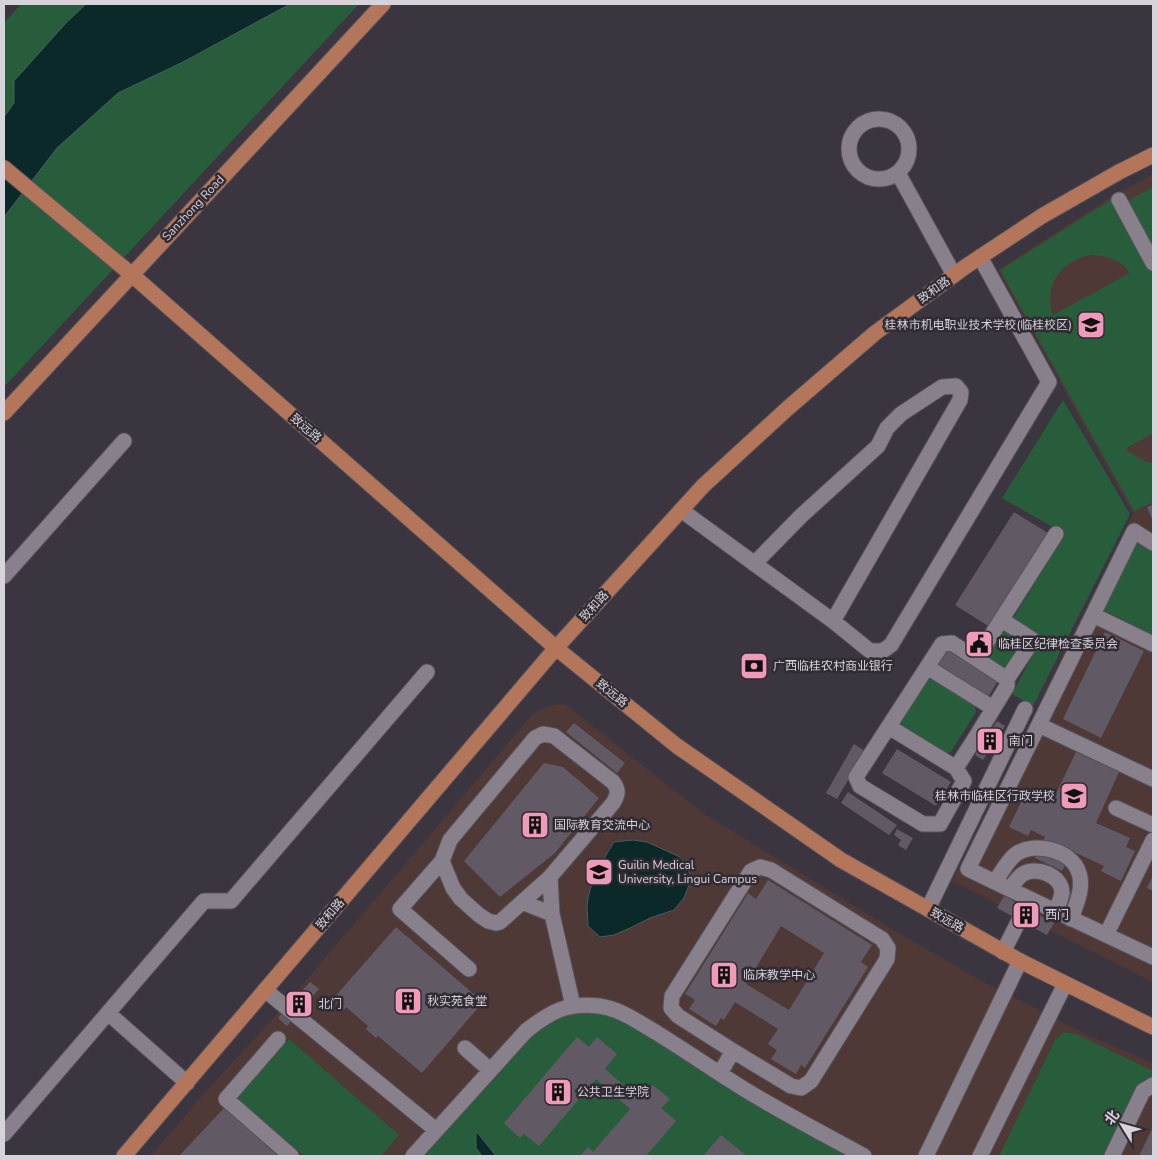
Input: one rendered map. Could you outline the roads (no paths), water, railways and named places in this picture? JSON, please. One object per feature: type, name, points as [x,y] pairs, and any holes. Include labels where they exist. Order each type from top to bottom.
[{"type":"main road","name":"Sanzhong Road","points":[[4,413],[383,4]]},
{"type":"main road","name":"致和路","points":[[124,1156],[556,648],[703,486],[875,333],[954,275],[1042,216],[1153,155]]},
{"type":"main road","name":"致远路","points":[[4,168],[131,274],[556,648],[677,746],[842,860],[1003,952],[1153,1027]]},
{"type":"street","points":[[883,118],[901,127],[907,136],[910,146],[905,166],[898,173],[889,178],[879,180],[861,173],[854,166],[850,158],[851,138],[863,123],[872,119],[883,118]]},
{"type":"street","points":[[898,173],[954,275]]},
{"type":"street","points":[[1119,200],[1153,263]]},
{"type":"street","points":[[681,510],[870,651],[884,650],[890,645],[1049,382],[980,257]]},
{"type":"street","points":[[754,564],[801,516],[878,446],[887,428],[901,414],[942,387],[956,386],[961,392],[960,400],[832,621]]},
{"type":"street","points":[[5,573],[124,442]]},
{"type":"street","points":[[1153,542],[1134,531],[968,869],[1153,957]]},
{"type":"street","points":[[987,642],[1056,534]]},
{"type":"street","points":[[1093,615],[1153,644]]},
{"type":"street","points":[[956,768],[1007,686],[1007,679],[1033,640],[1002,620]]},
{"type":"street","points":[[889,727],[956,768],[964,781],[940,824],[923,824],[860,786],[856,777],[942,644],[952,642],[1007,679]]},
{"type":"street","points":[[927,667],[993,708]]},
{"type":"street","points":[[4,1134],[204,901],[231,901],[426,672]]},
{"type":"street","points":[[928,909],[1025,709]]},
{"type":"street","points":[[1039,725],[1153,778]]},
{"type":"street","points":[[979,732],[1006,748]]},
{"type":"street","points":[[442,862],[456,893],[488,921],[500,922],[550,877],[612,804],[618,790],[613,782],[554,736],[540,735],[535,738],[450,840],[442,862],[400,909],[469,970]]},
{"type":"street","points":[[1116,808],[1153,825]]},
{"type":"street","points":[[1106,935],[1153,840]]},
{"type":"street","points":[[995,882],[1006,864],[1014,855],[1023,850],[1046,848],[1058,852],[1072,862],[1080,875],[1080,892],[1071,919]]},
{"type":"street","points":[[1047,874],[1058,852]]},
{"type":"street","points":[[760,867],[771,870],[882,939],[888,948],[887,959],[810,1081],[801,1088],[791,1086],[734,1051],[678,1016],[671,1008],[672,996],[751,871],[760,867]]},
{"type":"street","points":[[1010,890],[1018,878],[1024,874],[1034,871],[1047,874],[1057,882],[1062,890],[1061,898],[1055,911]]},
{"type":"street","points":[[550,877],[552,914],[573,1006]]},
{"type":"street","points":[[1003,952],[1030,899]]},
{"type":"street","points":[[522,902],[552,914]]},
{"type":"street","points":[[926,1156],[1020,961]]},
{"type":"street","points":[[980,1156],[1065,984]]},
{"type":"street","points":[[265,990],[436,1130]]},
{"type":"street","points":[[413,1156],[526,1031],[553,1012],[567,1006],[584,1005],[617,1010],[779,1109],[864,1156]]},
{"type":"street","points":[[108,1013],[187,1082]]},
{"type":"street","points":[[278,1039],[226,1098],[292,1156]]},
{"type":"street","points":[[465,1048],[490,1070]]},
{"type":"street","points":[[720,1073],[734,1051]]},
{"type":"street","points":[[1112,1156],[1143,1091],[1153,1085]]},
{"type":"place","name":"桂林市机电职业技术学校(临桂校区)","points":[[1091,325]]},
{"type":"place","name":"临桂区纪律检查委员会","points":[[979,644]]},
{"type":"place","name":"广西临桂农村商业银行","points":[[754,666]]},
{"type":"place","name":"南门","points":[[990,741]]},
{"type":"place","name":"桂林市临桂区行政学校","points":[[1074,796]]},
{"type":"place","name":"国际教育交流中心","points":[[535,825]]},
{"type":"place","name":"Guilin Medical University, Lingui Campus","points":[[599,872]]},
{"type":"place","name":"西门","points":[[1026,915]]},
{"type":"place","name":"临床教学中心","points":[[724,975]]},
{"type":"place","name":"秋实苑食堂","points":[[408,1001]]},
{"type":"place","name":"北门","points":[[299,1004]]},
{"type":"place","name":"公共卫生学院","points":[[558,1092]]}]
